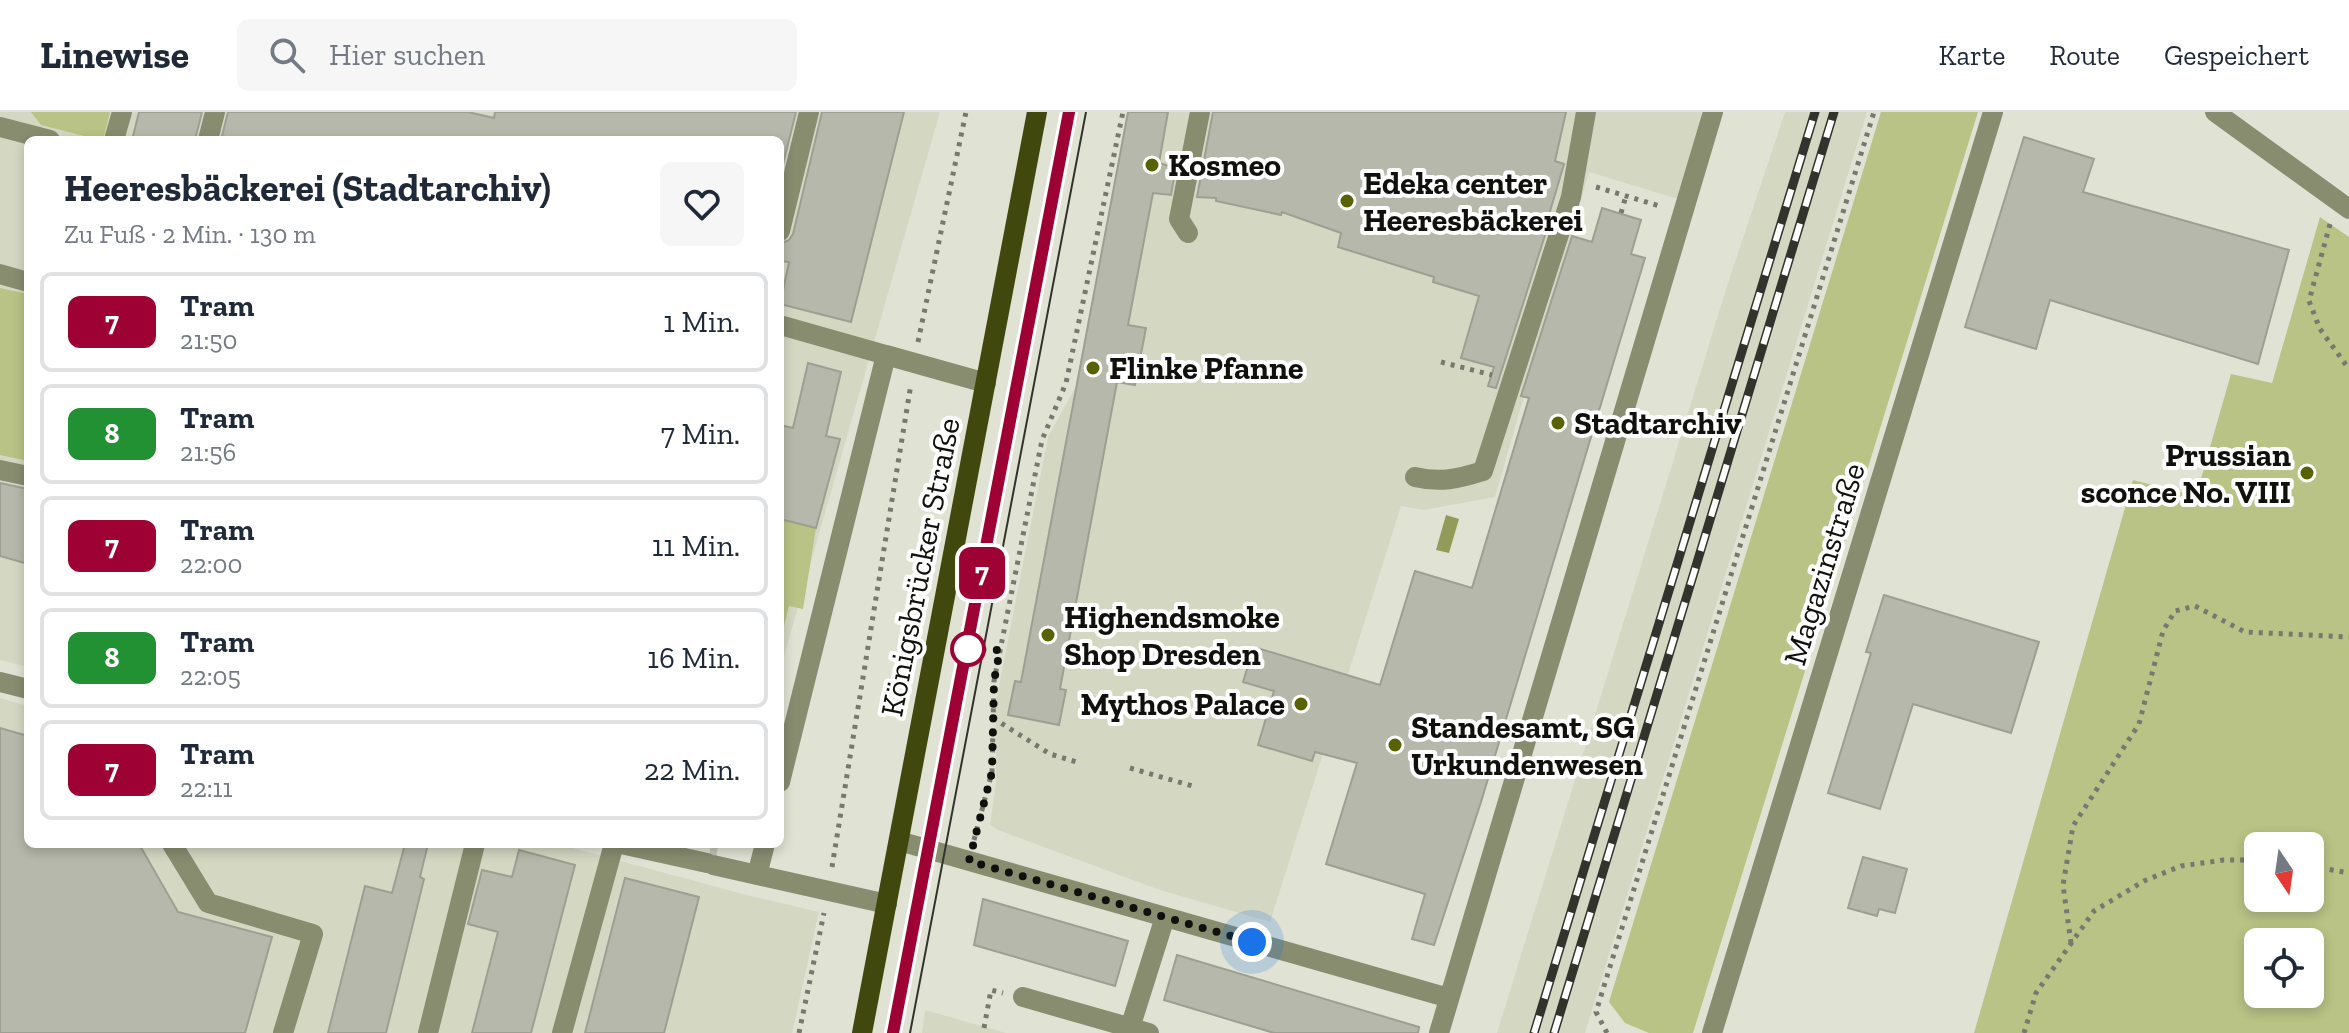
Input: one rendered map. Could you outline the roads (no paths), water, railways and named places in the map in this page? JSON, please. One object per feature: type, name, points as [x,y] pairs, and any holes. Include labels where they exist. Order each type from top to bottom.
[{"type":"main road","name":"Königsbrücker Straße","points":[[862,1033],[1037,112]]},
{"type":"street","points":[[4,112],[0,127],[35,136]]},
{"type":"street","points":[[115,136],[122,112]]},
{"type":"street","points":[[209,136],[215,112]]},
{"type":"street","points":[[784,215],[809,112]]},
{"type":"street","points":[[1188,233],[1179,219],[1200,112]]},
{"type":"street","points":[[1415,477],[1433,481],[1456,480],[1483,471],[1575,181],[1586,112]]},
{"type":"street","points":[[1439,1033],[1713,112]]},
{"type":"street","name":"Magazinstraße","points":[[1712,1033],[1993,112]]},
{"type":"street","points":[[2215,112],[2342,204]]},
{"type":"street","points":[[0,274],[24,281]]},
{"type":"street","points":[[784,326],[986,383]]},
{"type":"street","points":[[784,766],[886,355]]},
{"type":"street","points":[[0,470],[24,475]]},
{"type":"street","points":[[0,682],[24,688]]},
{"type":"street","points":[[899,841],[1449,998]]},
{"type":"street","points":[[174,848],[208,903],[313,934],[283,1033]]},
{"type":"street","points":[[428,1033],[474,848]]},
{"type":"street","points":[[562,1033],[613,848]]},
{"type":"street","points":[[639,848],[666,854],[679,849],[712,858],[740,861],[757,875],[887,904]]},
{"type":"street","points":[[757,875],[764,848]]},
{"type":"street","points":[[1023,997],[1140,1030],[1165,917]]},
{"type":"tunnel","points":[[710,851],[717,852]]},
{"type":"tram line","points":[[893,1033],[1069,112]]},
{"type":"tram line","name":"7","points":[[893,1033],[1069,112]]},
{"type":"tram line","points":[[910,1033],[1086,112]]},
{"type":"railway","points":[[1534,1033],[1815,112]]},
{"type":"railway","points":[[1554,1033],[1834,112]]},
{"type":"place","name":"Kosmeo","points":[[1152,165]]},
{"type":"place","name":"Edeka center Heeresbäckerei","points":[[1347,201]]},
{"type":"place","name":"Flinke Pfanne","points":[[1093,368]]},
{"type":"place","name":"Stadtarchiv","points":[[1558,423]]},
{"type":"place","name":"Prussian sconce No. VIII","points":[[2307,473]]},
{"type":"place","name":"Highendsmoke Shop Dresden","points":[[1048,635]]},
{"type":"place","name":"Mythos Palace","points":[[1301,704]]},
{"type":"place","name":"Standesamt, SG Urkundenwesen","points":[[1395,745]]}]
